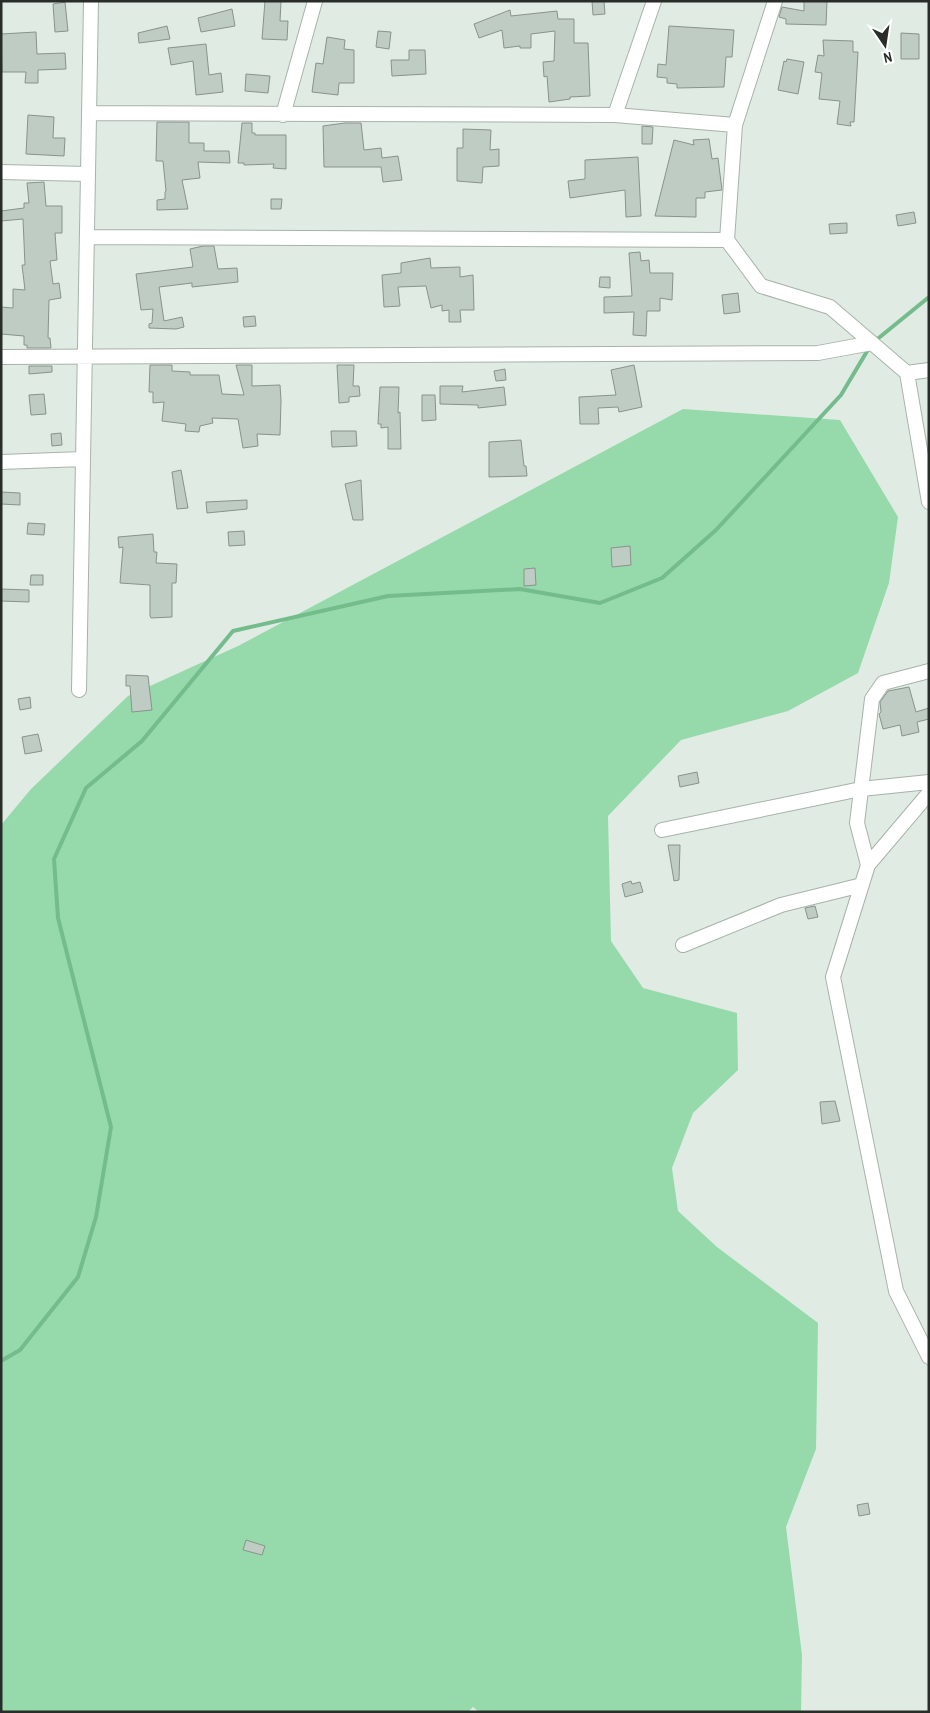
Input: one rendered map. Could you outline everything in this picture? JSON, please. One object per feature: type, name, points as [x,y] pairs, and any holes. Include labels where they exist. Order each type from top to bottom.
[{"type":"street","points":[[79,690],[91,1]]},
{"type":"street","points":[[283,115],[315,1]]},
{"type":"street","points":[[615,114],[654,1]]},
{"type":"street","points":[[775,1],[735,125],[727,240],[760,286],[830,307],[906,374],[926,466],[929,502]]},
{"type":"street","points":[[89,113],[283,115],[615,114],[735,125]]},
{"type":"street","points":[[1,172],[88,174]]},
{"type":"street","points":[[87,237],[727,240]]},
{"type":"street","points":[[1,357],[818,353],[872,344]]},
{"type":"street","points":[[906,374],[929,370]]},
{"type":"street","points":[[1,462],[83,459]]},
{"type":"street","points":[[868,865],[857,823],[872,700],[883,683],[929,671]]},
{"type":"street","points":[[662,830],[861,788],[929,782]]},
{"type":"street","points":[[929,793],[868,865],[833,977],[896,1291],[929,1357]]},
{"type":"street","points":[[683,945],[781,905],[862,885]]},
{"type":"green space","points":[[683,409],[840,420],[898,517],[889,583],[858,673],[788,711],[681,740],[608,816],[611,941],[643,988],[737,1013],[738,1070],[693,1113],[672,1168],[678,1211],[717,1247],[818,1323],[816,1449],[786,1527],[802,1655],[801,1712],[479,1712],[473,1707],[468,1712],[1,1712],[1,825],[31,789],[128,696],[238,646]]},
{"type":"building","points":[[265,1],[281,1],[280,21],[288,21],[287,40],[262,39]]},
{"type":"building","points":[[592,1],[604,1],[605,14],[593,15]]},
{"type":"building","points":[[804,1],[827,1],[826,25],[786,24],[786,19],[779,17],[782,7],[804,11]]},
{"type":"building","points":[[65,2],[68,31],[55,32],[53,4]]},
{"type":"building","points":[[232,9],[235,26],[201,32],[198,18]]},
{"type":"building","points":[[510,10],[511,16],[557,11],[558,19],[574,19],[574,43],[588,43],[590,96],[570,97],[570,99],[549,102],[547,76],[544,77],[543,62],[554,61],[555,31],[531,34],[531,48],[520,48],[520,46],[504,48],[502,30],[479,38],[474,24]]},
{"type":"building","points":[[167,26],[170,39],[139,43],[138,33]]},
{"type":"building","points":[[669,26],[734,30],[732,57],[726,57],[724,87],[677,88],[677,84],[667,83],[667,78],[657,77],[658,64],[666,65]]},
{"type":"building","points":[[378,31],[391,32],[389,49],[376,47]]},
{"type":"building","points":[[36,32],[37,54],[65,53],[66,69],[38,70],[38,83],[25,83],[26,72],[2,72],[1,34]]},
{"type":"building","points":[[901,33],[919,34],[919,59],[901,59]]},
{"type":"building","points":[[327,37],[345,40],[344,49],[354,50],[354,83],[339,83],[338,95],[312,92],[316,63],[323,64]]},
{"type":"building","points":[[823,40],[853,41],[853,52],[858,52],[854,122],[850,122],[851,126],[837,124],[840,101],[819,99],[822,73],[815,72],[818,55],[824,56]]},
{"type":"building","points":[[206,44],[209,75],[221,73],[223,92],[196,95],[193,61],[171,65],[168,48]]},
{"type":"building","points":[[409,50],[425,50],[426,74],[392,76],[391,60],[409,60]]},
{"type":"building","points":[[787,59],[804,62],[798,94],[778,90],[784,61],[786,62]]},
{"type":"building","points":[[246,74],[270,76],[268,93],[245,91]]},
{"type":"building","points":[[28,115],[54,117],[53,138],[65,138],[64,156],[26,154]]},
{"type":"building","points":[[157,122],[189,122],[189,143],[204,143],[204,151],[229,151],[230,163],[198,162],[200,178],[182,180],[188,209],[157,210],[157,200],[165,199],[166,191],[163,161],[156,161]]},
{"type":"building","points":[[242,123],[252,123],[252,133],[255,133],[255,135],[286,135],[286,169],[273,168],[274,164],[244,165],[244,163],[238,163]]},
{"type":"building","points":[[361,123],[364,150],[381,148],[382,158],[398,156],[402,180],[383,182],[381,167],[324,167],[323,126]]},
{"type":"building","points":[[642,126],[653,127],[652,144],[642,144]]},
{"type":"building","points":[[463,129],[491,130],[490,150],[499,149],[499,166],[483,167],[482,183],[457,181],[457,148],[463,148]]},
{"type":"building","points":[[709,139],[712,159],[718,158],[722,190],[705,192],[705,198],[696,198],[696,217],[655,216],[674,140],[694,145],[693,140]]},
{"type":"building","points":[[638,157],[641,216],[626,217],[625,190],[570,198],[568,181],[585,179],[585,160]]},
{"type":"building","points":[[44,182],[46,206],[62,206],[62,233],[55,233],[57,260],[50,261],[53,284],[59,283],[61,298],[49,300],[48,338],[50,338],[51,348],[27,348],[27,345],[24,345],[24,336],[1,334],[1,307],[13,308],[13,289],[25,290],[22,265],[25,265],[23,219],[1,221],[1,211],[24,208],[24,203],[29,203],[27,183]]},
{"type":"building","points":[[271,199],[282,199],[281,209],[271,209]]},
{"type":"building","points":[[914,212],[916,223],[898,226],[896,215]]},
{"type":"building","points":[[847,223],[847,233],[830,234],[829,224]]},
{"type":"building","points":[[214,246],[218,269],[237,268],[238,282],[192,287],[192,283],[159,287],[164,321],[182,317],[184,327],[176,329],[149,328],[149,324],[152,323],[153,309],[141,310],[136,274],[193,267],[190,249]]},
{"type":"building","points":[[640,252],[641,261],[649,260],[650,273],[673,273],[672,300],[660,298],[660,311],[647,311],[646,336],[633,335],[634,312],[604,313],[604,297],[632,296],[629,253]]},
{"type":"building","points":[[430,258],[431,268],[460,267],[460,277],[473,275],[474,310],[460,310],[461,322],[449,322],[449,310],[442,311],[442,305],[431,308],[426,286],[398,287],[400,306],[384,307],[382,275],[401,273],[401,263]]},
{"type":"building","points":[[600,277],[610,277],[610,288],[599,287]]},
{"type":"building","points":[[738,293],[740,312],[724,314],[722,295]]},
{"type":"building","points":[[255,316],[256,326],[244,327],[243,317]]},
{"type":"building","points":[[150,365],[172,365],[172,371],[190,372],[190,375],[219,375],[222,394],[244,395],[236,365],[252,365],[252,386],[280,385],[280,435],[257,434],[258,446],[243,448],[238,419],[212,418],[213,423],[200,426],[199,432],[185,431],[186,424],[162,421],[164,402],[153,403],[153,392],[149,392]]},
{"type":"building","points":[[337,365],[354,365],[353,386],[359,386],[360,396],[349,397],[349,402],[339,403]]},
{"type":"building","points":[[634,365],[642,407],[619,412],[618,407],[598,408],[599,424],[580,424],[579,397],[616,395],[611,370]]},
{"type":"building","points":[[29,366],[52,366],[52,372],[29,374]]},
{"type":"building","points":[[505,369],[506,380],[496,381],[494,371]]},
{"type":"building","points":[[440,386],[463,386],[462,392],[504,387],[506,405],[478,408],[478,405],[440,404]]},
{"type":"building","points":[[380,387],[399,387],[398,413],[400,412],[401,449],[388,449],[388,427],[381,428],[381,424],[378,424]]},
{"type":"building","points":[[44,394],[46,414],[31,415],[29,395]]},
{"type":"building","points":[[422,395],[435,395],[436,420],[422,421]]},
{"type":"building","points":[[331,431],[356,431],[357,446],[332,447]]},
{"type":"building","points":[[61,433],[62,445],[52,446],[51,434]]},
{"type":"building","points":[[521,440],[527,476],[489,477],[489,442]]},
{"type":"building","points":[[181,470],[188,508],[177,509],[172,472]]},
{"type":"building","points":[[361,480],[363,520],[353,520],[345,484]]},
{"type":"building","points":[[1,492],[20,493],[20,505],[1,504]]},
{"type":"building","points":[[247,500],[247,509],[207,513],[206,502]]},
{"type":"building","points":[[28,523],[45,524],[44,535],[27,534]]},
{"type":"building","points":[[244,531],[245,545],[229,546],[228,532]]},
{"type":"building","points":[[153,534],[154,552],[157,552],[156,563],[177,564],[176,583],[172,583],[172,617],[151,618],[150,585],[120,583],[123,547],[119,548],[118,537]]},
{"type":"building","points":[[630,546],[631,565],[612,567],[611,548]]},
{"type":"building","points":[[535,568],[536,585],[524,586],[524,569]]},
{"type":"building","points":[[31,575],[43,575],[43,585],[30,585]]},
{"type":"building","points":[[1,589],[29,590],[29,602],[1,601]]},
{"type":"building","points":[[126,675],[148,676],[152,710],[132,712],[130,686],[126,686]]},
{"type":"building","points":[[909,687],[916,712],[929,708],[929,719],[917,722],[919,732],[902,736],[900,725],[883,729],[879,714],[881,712],[880,702],[888,691]]},
{"type":"building","points":[[30,697],[31,708],[20,710],[18,699]]},
{"type":"building","points":[[38,734],[42,751],[25,754],[22,737]]},
{"type":"building","points":[[697,772],[699,783],[680,787],[678,776]]},
{"type":"building","points":[[668,845],[680,845],[679,880],[674,881]]},
{"type":"building","points":[[631,881],[632,884],[640,882],[643,892],[625,897],[622,884]]},
{"type":"building","points":[[815,906],[818,917],[808,919],[805,908]]},
{"type":"building","points":[[835,1101],[840,1121],[822,1124],[820,1102]]},
{"type":"building","points":[[868,1503],[870,1514],[859,1516],[857,1505]]},
{"type":"building","points":[[246,1540],[265,1546],[262,1555],[243,1550]]},
{"type":"waterway","points":[[875,341],[929,297]]},
{"type":"waterway","points":[[1,1361],[20,1350],[78,1277],[96,1217],[111,1127],[58,918],[54,859],[86,788],[142,741],[233,631],[388,596],[520,589],[600,603],[662,578],[716,530],[841,395],[869,348]]}]
